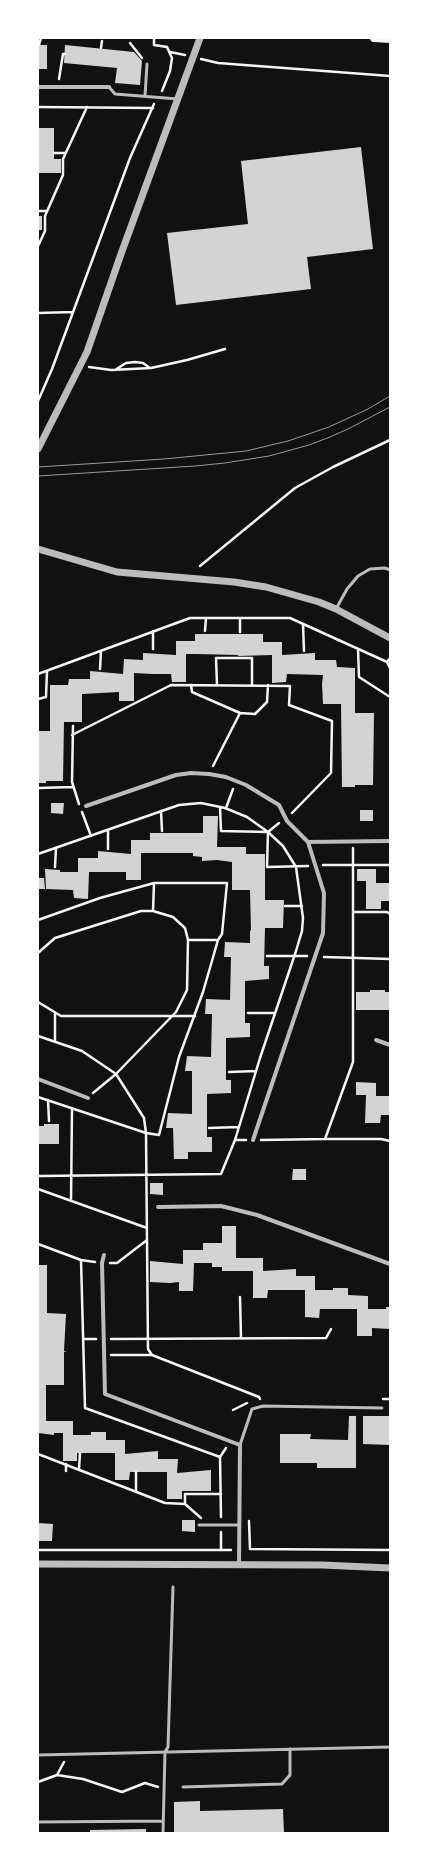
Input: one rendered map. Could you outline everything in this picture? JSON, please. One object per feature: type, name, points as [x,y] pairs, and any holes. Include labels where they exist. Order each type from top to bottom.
[{"type":"main road","points":[[374,38],[390,39]]},
{"type":"street","points":[[38,449],[81,365],[194,58],[200,38]]},
{"type":"street","points":[[38,87],[109,87]]},
{"type":"street","points":[[38,549],[116,572],[266,587],[319,602],[336,609],[390,638]]},
{"type":"street","points":[[86,806],[176,775],[191,773],[209,774],[246,785],[279,804],[287,821],[308,842],[324,893],[323,933],[253,1140]]},
{"type":"street","points":[[308,842],[390,841]]},
{"type":"street","points":[[376,1040],[390,1046]]},
{"type":"street","points":[[38,1079],[88,1098]]},
{"type":"street","points":[[158,1207],[221,1206],[257,1215],[390,1264]]},
{"type":"street","points":[[104,1255],[102,1263],[105,1394],[240,1445],[239,1565]]},
{"type":"street","points":[[38,1564],[343,1565],[390,1568]]},
{"type":"lane","points":[[145,96],[147,64]]},
{"type":"lane","points":[[109,87],[115,94],[178,99]]},
{"type":"lane","points":[[336,609],[347,589],[358,576],[370,569],[385,568],[390,570]]},
{"type":"lane","points":[[383,634],[390,631]]},
{"type":"lane","points":[[240,1445],[252,1408],[263,1406],[382,1408]]},
{"type":"lane","points":[[200,1525],[239,1526]]},
{"type":"lane","points":[[163,1833],[165,1752],[168,1747],[173,1587]]},
{"type":"lane","points":[[38,1755],[390,1748]]},
{"type":"lane","points":[[183,1787],[282,1784],[290,1775],[290,1749]]},
{"type":"lane","points":[[38,1822],[163,1821]]},
{"type":"path","points":[[39,45],[41,38]]},
{"type":"path","points":[[154,38],[154,45],[167,47],[170,51],[218,64],[390,76]]},
{"type":"path","points":[[101,48],[102,41]]},
{"type":"path","points":[[130,43],[147,64]]},
{"type":"path","points":[[38,401],[52,369],[130,158],[165,84],[172,63],[170,51]]},
{"type":"path","points":[[57,87],[63,54],[65,54]]},
{"type":"path","points":[[38,107],[153,108]]},
{"type":"path","points":[[38,246],[45,231],[45,216],[63,174],[63,159],[87,108]]},
{"type":"path","points":[[54,153],[66,153]]},
{"type":"path","points":[[38,210],[47,211]]},
{"type":"path","points":[[38,313],[73,312]]},
{"type":"path","points":[[81,365],[114,370],[151,368],[187,360],[225,349]]},
{"type":"path","points":[[114,370],[126,363],[135,362],[143,363],[151,368]]},
{"type":"path","points":[[200,566],[295,488],[333,467],[390,440]]},
{"type":"path","points":[[38,674],[190,618],[290,618],[386,662],[390,668]]},
{"type":"path","points":[[205,631],[206,618]]},
{"type":"path","points":[[240,618],[240,632]]},
{"type":"path","points":[[303,624],[304,651]]},
{"type":"path","points":[[153,631],[153,650]]},
{"type":"path","points":[[358,649],[359,677],[390,697]]},
{"type":"path","points":[[100,669],[101,651]]},
{"type":"path","points":[[217,685],[216,658],[252,658],[252,685]]},
{"type":"path","points":[[386,662],[390,658]]},
{"type":"path","points":[[38,699],[46,698],[47,670]]},
{"type":"path","points":[[72,735],[171,685],[290,686],[289,705],[332,721],[331,773],[291,814],[296,820]]},
{"type":"path","points":[[191,685],[192,692],[240,713],[255,714],[267,702],[268,685]]},
{"type":"path","points":[[209,774],[240,713]]},
{"type":"path","points":[[73,726],[72,782],[91,836]]},
{"type":"path","points":[[226,808],[236,781]]},
{"type":"path","points":[[38,788],[74,787]]},
{"type":"path","points":[[38,854],[179,805],[200,803],[226,808],[247,817],[268,832],[282,846],[296,867],[302,906],[302,931],[295,956],[256,1071],[235,1140],[221,1174],[38,1176]]},
{"type":"path","points":[[220,807],[221,831],[268,832]]},
{"type":"path","points":[[161,811],[162,831]]},
{"type":"path","points":[[108,830],[108,849]]},
{"type":"path","points":[[55,866],[56,848]]},
{"type":"path","points":[[325,1139],[353,1062],[353,865],[390,865]]},
{"type":"path","points":[[153,911],[154,883]]},
{"type":"path","points":[[38,920],[107,896],[154,883],[226,883],[222,934],[218,940],[195,1016],[179,1057],[159,1135],[146,1134],[38,1097]]},
{"type":"path","points":[[285,906],[302,906]]},
{"type":"path","points":[[38,953],[55,938],[141,911],[153,911],[173,917],[185,928],[188,940],[187,990],[176,1012],[116,1074],[88,1098]]},
{"type":"path","points":[[353,912],[387,912],[390,914]]},
{"type":"path","points":[[188,940],[218,940]]},
{"type":"path","points":[[267,956],[390,959]]},
{"type":"path","points":[[38,1002],[61,1016],[195,1016]]},
{"type":"path","points":[[55,1013],[55,1042]]},
{"type":"path","points":[[248,1014],[275,1013]]},
{"type":"path","points":[[38,1036],[82,1051],[116,1074],[144,1118],[147,1174],[148,1349],[152,1355]]},
{"type":"path","points":[[228,1072],[256,1071]]},
{"type":"path","points":[[48,1100],[49,1121]]},
{"type":"path","points":[[71,1201],[72,1109]]},
{"type":"path","points":[[209,1128],[239,1127]]},
{"type":"path","points":[[235,1140],[381,1139],[390,1141]]},
{"type":"path","points":[[38,1189],[147,1228]]},
{"type":"path","points":[[81,1260],[84,1408],[220,1457]]},
{"type":"path","points":[[240,1297],[242,1338]]},
{"type":"path","points":[[83,1339],[326,1338],[331,1330]]},
{"type":"path","points":[[104,1356],[152,1355],[259,1397],[263,1406]]},
{"type":"path","points":[[221,1550],[220,1457],[230,1441]]},
{"type":"path","points":[[79,1469],[80,1452]]},
{"type":"path","points":[[38,1454],[165,1503],[185,1504],[202,1518],[200,1525]]},
{"type":"path","points":[[66,1464],[66,1471]]},
{"type":"path","points":[[136,1472],[136,1492]]},
{"type":"path","points":[[185,1504],[185,1494],[220,1494]]},
{"type":"path","points":[[249,1515],[250,1549]]},
{"type":"path","points":[[38,1550],[390,1550]]},
{"type":"path","points":[[56,1775],[67,1754]]},
{"type":"path","points":[[38,1782],[56,1775],[83,1779],[122,1792],[145,1783],[164,1788]]},
{"type":"building","points":[[38,45],[47,45],[47,69],[38,69]]},
{"type":"building","points":[[65,45],[134,52],[142,61],[140,85],[115,83],[117,68],[64,63]]},
{"type":"building","points":[[39,128],[54,128],[54,159],[61,159],[61,173],[38,173]]},
{"type":"building","points":[[361,147],[373,249],[307,257],[311,289],[176,305],[167,233],[248,224],[241,161]]},
{"type":"building","points":[[38,216],[42,216],[42,230],[38,230]]},
{"type":"building","points":[[195,634],[263,634],[263,642],[282,642],[282,655],[315,653],[315,660],[336,660],[337,667],[355,668],[355,713],[374,713],[373,785],[342,787],[341,704],[323,704],[323,675],[287,674],[286,682],[272,683],[272,655],[238,656],[196,654],[186,654],[186,682],[172,682],[171,674],[134,673],[134,701],[119,701],[119,692],[82,694],[82,722],[64,722],[63,781],[46,781],[46,783],[38,783],[38,731],[50,731],[50,685],[68,685],[69,679],[90,679],[90,671],[123,674],[124,659],[143,660],[143,653],[176,655],[176,641],[195,641]]},
{"type":"building","points":[[51,803],[64,803],[63,814],[51,813]]},
{"type":"building","points":[[360,810],[373,810],[373,821],[360,821]]},
{"type":"building","points":[[203,816],[218,816],[217,847],[246,847],[246,854],[265,854],[265,900],[284,900],[283,928],[265,928],[264,966],[269,966],[269,979],[245,981],[245,1023],[250,1023],[250,1037],[226,1038],[226,1080],[231,1080],[231,1093],[207,1094],[207,1137],[212,1137],[212,1152],[188,1152],[188,1159],[174,1159],[173,1128],[166,1128],[168,1113],[192,1114],[192,1071],[185,1071],[187,1056],[211,1057],[212,1014],[205,1014],[206,999],[230,1000],[231,957],[224,957],[225,942],[250,943],[250,890],[232,890],[232,862],[217,860],[202,861],[202,857],[193,856],[193,853],[141,853],[141,880],[126,880],[126,872],[89,872],[88,899],[74,898],[73,890],[46,889],[45,869],[60,870],[60,872],[78,872],[78,858],[98,858],[98,851],[131,854],[131,840],[150,840],[150,833],[203,833]]},
{"type":"building","points":[[357,869],[376,869],[376,883],[390,883],[390,901],[381,901],[381,909],[366,909],[366,881],[357,881]]},
{"type":"building","points":[[38,878],[44,878],[45,889],[38,889]]},
{"type":"building","points":[[370,990],[385,990],[385,992],[390,992],[390,1010],[356,1010],[356,992],[370,992]]},
{"type":"building","points":[[356,1082],[376,1083],[376,1096],[390,1096],[390,1115],[381,1115],[380,1123],[365,1123],[366,1095],[356,1095]]},
{"type":"building","points":[[44,1124],[59,1124],[59,1144],[38,1144],[38,1126],[44,1126]]},
{"type":"building","points":[[293,1169],[306,1169],[306,1180],[292,1180]]},
{"type":"building","points":[[150,1183],[163,1183],[163,1195],[150,1194]]},
{"type":"building","points":[[222,1226],[236,1226],[236,1258],[263,1258],[263,1271],[296,1269],[296,1276],[315,1276],[315,1290],[348,1288],[348,1295],[368,1296],[368,1309],[386,1309],[386,1307],[390,1307],[390,1329],[372,1328],[372,1336],[357,1336],[357,1309],[320,1309],[319,1318],[305,1317],[305,1290],[268,1290],[267,1298],[253,1298],[253,1271],[222,1271],[222,1267],[212,1267],[212,1263],[194,1263],[193,1291],[179,1291],[179,1282],[150,1282],[150,1261],[183,1264],[183,1250],[203,1250],[203,1243],[222,1243]]},
{"type":"building","points":[[38,1265],[47,1265],[47,1313],[66,1314],[64,1351],[67,1351],[64,1352],[64,1385],[46,1385],[46,1421],[73,1421],[73,1435],[91,1435],[91,1432],[106,1432],[106,1440],[125,1440],[125,1454],[158,1451],[158,1459],[178,1459],[177,1473],[211,1470],[211,1491],[182,1491],[182,1499],[167,1499],[167,1472],[130,1472],[129,1480],[115,1480],[115,1453],[77,1453],[77,1461],[63,1461],[63,1433],[54,1433],[54,1435],[38,1433]]},
{"type":"building","points":[[349,1416],[356,1416],[356,1468],[317,1468],[317,1463],[280,1463],[280,1434],[311,1434],[310,1439],[348,1440]]},
{"type":"building","points":[[363,1416],[390,1416],[390,1445],[363,1444]]},
{"type":"building","points":[[182,1520],[195,1520],[195,1532],[182,1531]]},
{"type":"building","points":[[38,1523],[53,1524],[52,1541],[38,1541]]},
{"type":"building","points":[[200,1801],[200,1811],[283,1809],[284,1833],[174,1833],[174,1802]]},
{"type":"building","points":[[146,1829],[146,1833],[90,1833],[90,1830]]},
{"type":"tram line","points":[[38,467],[164,459],[246,451],[288,441],[329,427],[368,409],[390,396]]},
{"type":"tram line","points":[[38,476],[195,466],[269,456],[309,445],[330,437],[390,407]]}]
